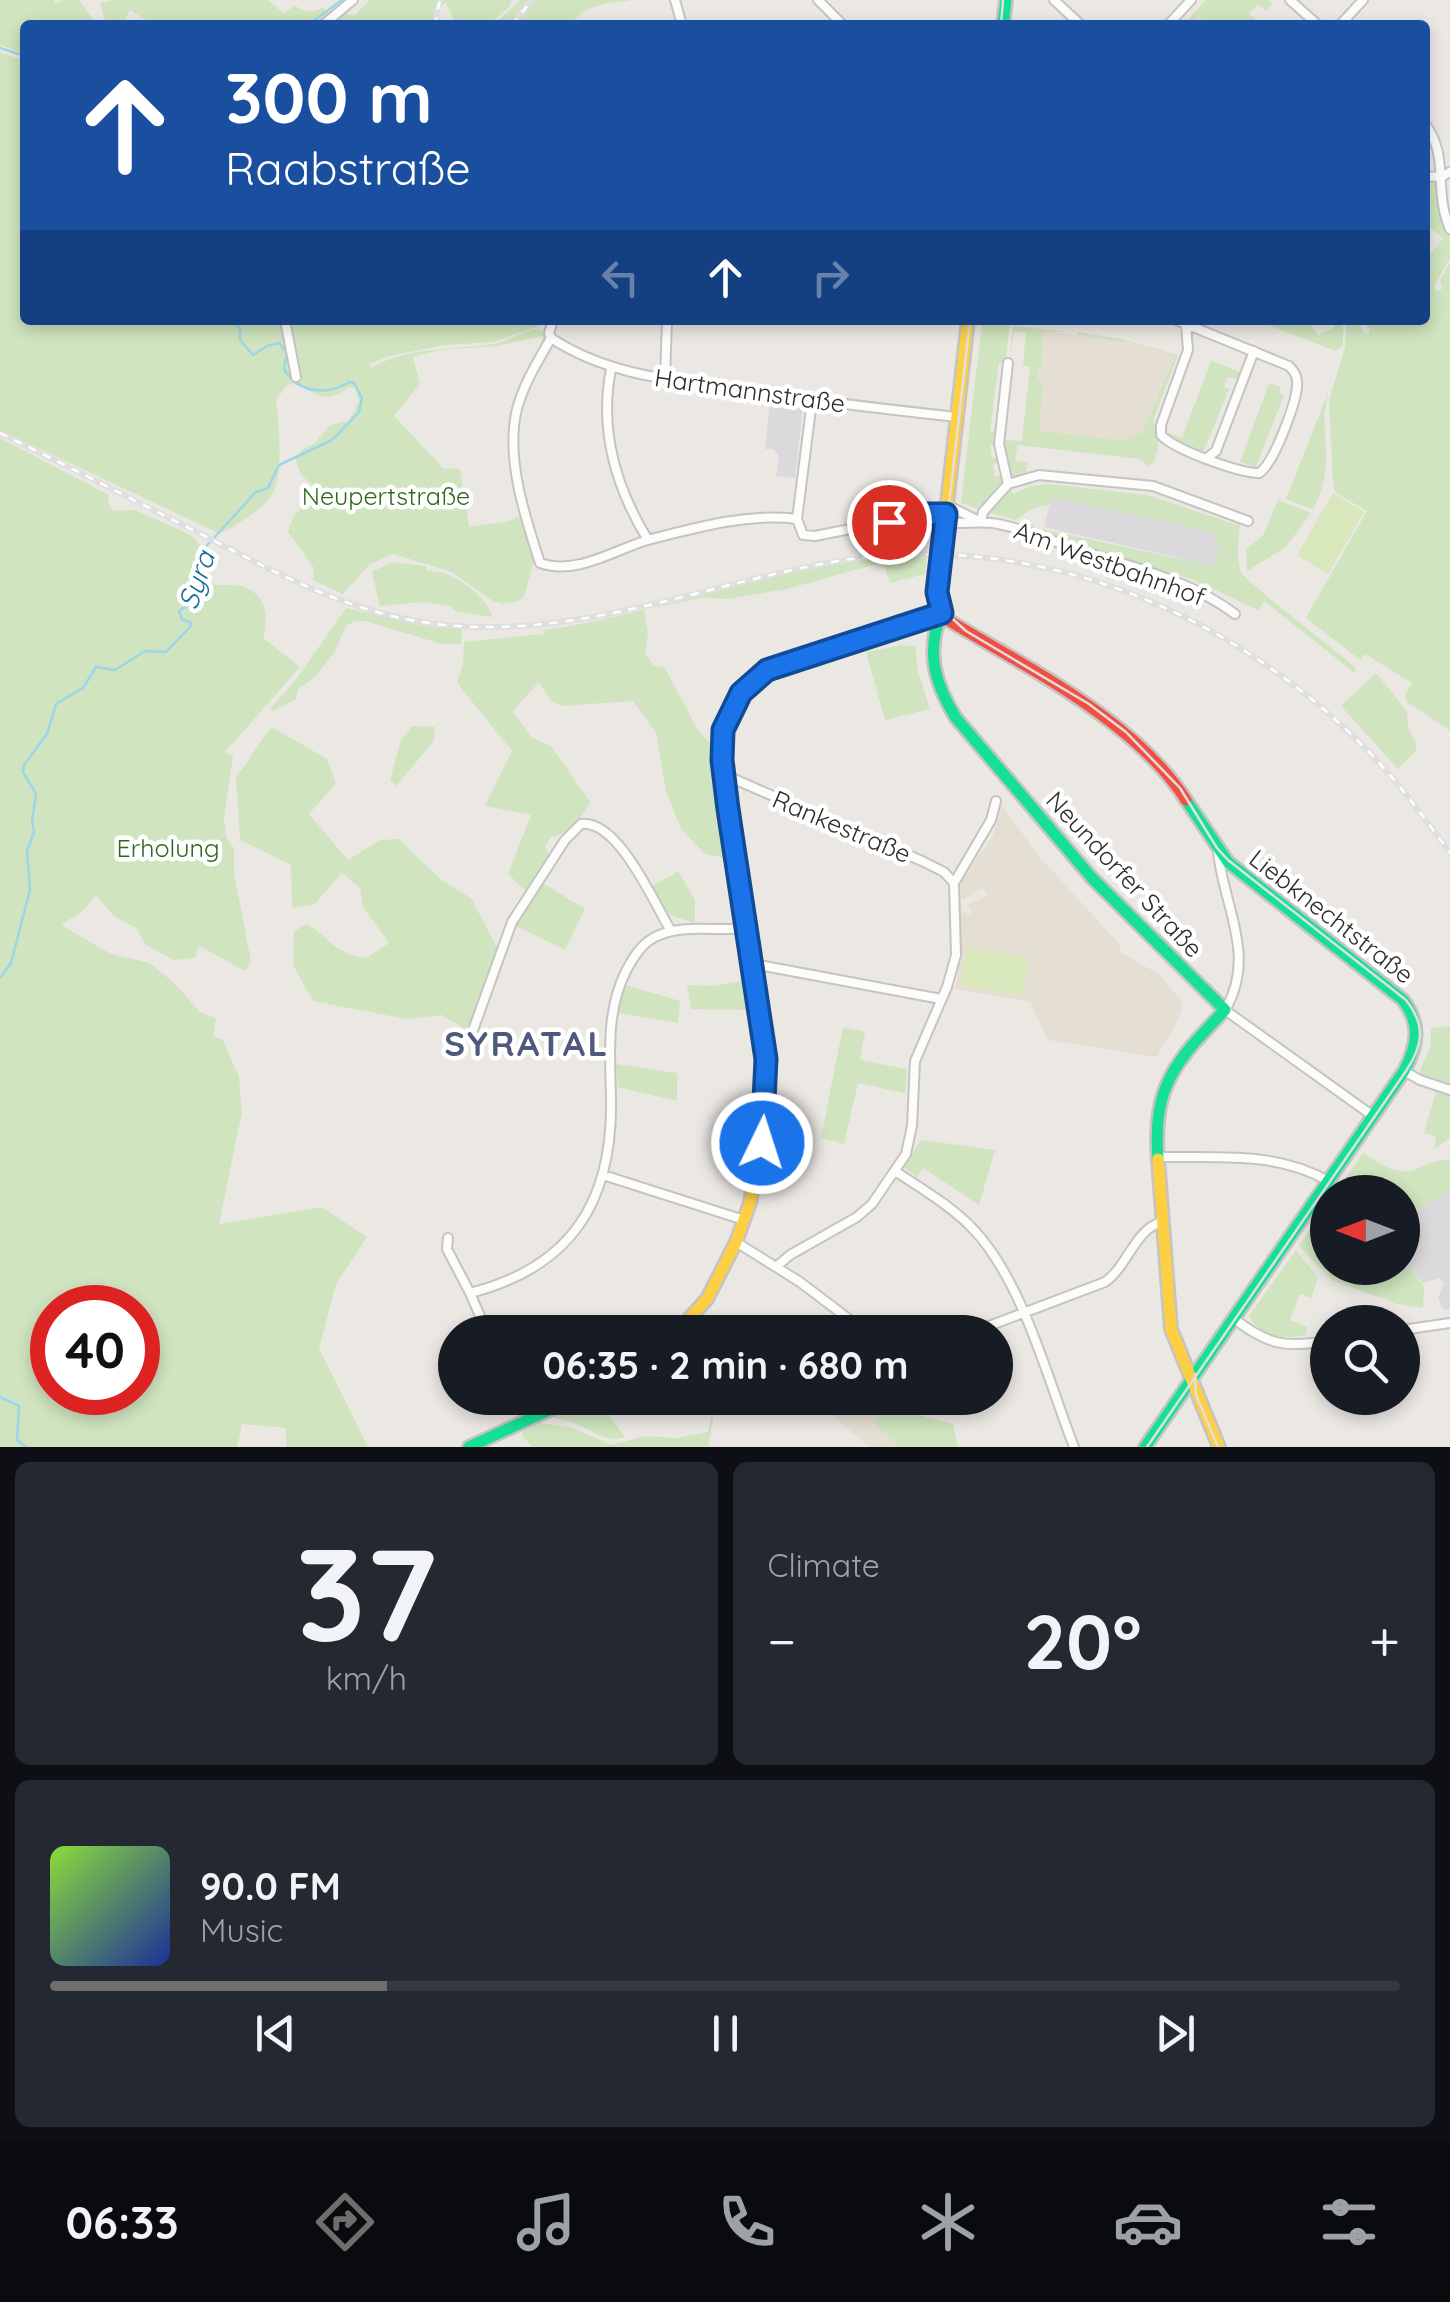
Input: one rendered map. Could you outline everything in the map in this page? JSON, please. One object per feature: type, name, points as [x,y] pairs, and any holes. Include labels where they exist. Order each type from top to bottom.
[{"type":"street","points":[[1054,0],[1076,20]]},
{"type":"street","points":[[1173,20],[1191,0]]},
{"type":"street","points":[[1290,0],[1312,20]]},
{"type":"street","points":[[1344,20],[1362,0]]},
{"type":"street","points":[[329,20],[352,1]]},
{"type":"street","points":[[822,1],[839,20]]},
{"type":"street","points":[[1430,132],[1442,152],[1447,174],[1442,203],[1450,229]]},
{"type":"street","points":[[287,325],[296,377]]},
{"type":"street","points":[[552,325],[551,338],[522,392],[514,422],[520,488],[540,563],[570,567],[648,540],[755,517],[797,519]]},
{"type":"street","points":[[665,378],[667,325]]},
{"type":"street","name":"Neundorfer Straße","points":[[967,325],[938,576],[937,598],[942,613],[933,631],[933,667],[942,696],[956,718],[1092,878],[1225,1010]]},
{"type":"street","points":[[1186,325],[1254,351],[1289,366],[1298,382],[1265,470],[1252,474],[1161,436],[1188,350],[1186,325]]},
{"type":"street","name":"Hartmannstraße","points":[[551,338],[611,369],[812,401],[957,417]]},
{"type":"street","points":[[1207,458],[1216,450],[1254,351]]},
{"type":"street","points":[[1008,363],[999,444],[1008,484]]},
{"type":"street","points":[[611,369],[608,430],[614,465],[623,493],[648,540]]},
{"type":"street","points":[[812,401],[797,519],[802,534],[815,536],[926,514],[945,518]]},
{"type":"street","points":[[981,522],[983,512],[1008,484],[1039,475],[1146,484],[1248,521]]},
{"type":"street","name":"Am Westbahnhof","points":[[945,518],[974,525],[981,522]]},
{"type":"street","name":"Am Westbahnhof","points":[[945,518],[1016,528],[1199,591],[1236,614]]},
{"type":"street","points":[[692,1315],[707,1299],[744,1220],[766,1111],[766,1059],[724,780],[723,730],[735,702],[756,678],[788,661],[840,648],[942,613]]},
{"type":"street","name":"Liebknechtstraße","points":[[942,613],[961,630],[1086,704],[1134,742],[1178,788],[1218,851],[1245,878],[1412,1011],[1418,1032],[1416,1049],[1332,1175]]},
{"type":"street","name":"Rankestraße","points":[[724,780],[734,779],[922,860],[944,872],[954,883]]},
{"type":"street","points":[[776,1267],[790,1254],[857,1217],[872,1204],[910,1145],[918,1049],[956,955],[954,883],[991,820],[996,801]]},
{"type":"street","points":[[472,1033],[493,969],[526,897],[564,840],[581,824],[594,824],[610,835],[671,931]]},
{"type":"street","points":[[1218,851],[1241,972],[1236,992],[1225,1010],[1179,1058],[1164,1085],[1155,1128],[1172,1332],[1219,1447]]},
{"type":"street","points":[[470,1293],[501,1285],[533,1270],[563,1246],[590,1208],[603,1175],[611,1102],[614,998],[640,949],[652,938],[671,931],[746,928]]},
{"type":"street","points":[[752,966],[941,999]]},
{"type":"street","points":[[1225,1010],[1374,1116]]},
{"type":"street","points":[[1404,1070],[1450,1090]]},
{"type":"street","points":[[1156,1157],[1269,1160],[1296,1164],[1317,1175]]},
{"type":"street","points":[[895,1171],[973,1229],[1010,1281],[1074,1447]]},
{"type":"street","points":[[603,1175],[744,1220]]},
{"type":"street","name":"Liebknechtstraße","points":[[1145,1447],[1310,1207]]},
{"type":"street","points":[[1013,1318],[1105,1282],[1122,1267],[1150,1226],[1161,1222]]},
{"type":"street","points":[[448,1238],[447,1250],[480,1315]]},
{"type":"street","points":[[736,1242],[842,1315]]},
{"type":"street","points":[[1233,1318],[1265,1341],[1281,1345],[1310,1343]]},
{"type":"street","points":[[1420,1327],[1450,1323]]},
{"type":"street","points":[[469,1447],[538,1415]]},
{"type":"shaded area","points":[[1043,331],[1110,339],[1175,354],[1143,432],[1121,440],[1038,431],[1043,383],[1037,380],[1038,368],[1042,368]]},
{"type":"shaded area","points":[[770,400],[803,407],[795,478],[776,476],[779,456],[773,449],[765,449]]},
{"type":"shaded area","points":[[1052,497],[1213,532],[1220,544],[1214,566],[1044,527]]},
{"type":"shaded area","points":[[1002,805],[1037,854],[1122,947],[1118,951],[1157,973],[1180,998],[1178,1020],[1157,1057],[1048,1040],[1030,1002],[955,989],[962,949],[957,930],[959,915],[963,911],[969,915],[972,911],[967,906],[987,895],[982,888],[960,899],[961,883],[993,835]]},
{"type":"shaded area","points":[[1450,1191],[1450,1309],[1443,1310],[1438,1298],[1444,1283],[1440,1278],[1423,1283],[1420,1279],[1420,1208]]},
{"type":"shaded area","points":[[832,1415],[880,1415],[875,1422],[899,1447],[869,1447]]},
{"type":"green space","points":[[0,0],[54,0],[56,4],[79,0],[93,20],[20,20],[20,52],[0,45]]},
{"type":"green space","points":[[268,0],[283,13],[295,6],[308,12],[324,8],[333,16],[341,12],[354,16],[370,0],[511,0],[510,6],[494,20],[454,20],[446,3],[436,7],[436,20],[145,20],[130,10],[125,19],[105,20],[100,3]]},
{"type":"green space","points":[[520,0],[631,0],[590,8],[575,20],[499,20]]},
{"type":"green space","points":[[1206,0],[1268,0],[1273,4],[1266,11],[1258,4],[1249,14],[1256,20],[1198,20],[1201,15],[1196,20],[1188,20]]},
{"type":"green space","name":"Neupertstraße","points":[[0,52],[20,59],[20,325],[539,326],[493,342],[446,345],[389,356],[369,364],[371,368],[416,352],[494,344],[539,329],[545,333],[542,346],[542,336],[496,346],[440,350],[413,357],[420,384],[394,416],[443,468],[460,469],[469,527],[523,515],[535,557],[519,601],[502,604],[491,600],[452,572],[393,554],[370,564],[343,594],[313,580],[314,568],[288,532],[293,517],[317,489],[301,475],[295,458],[330,425],[349,421],[359,401],[355,388],[324,397],[288,384],[276,400],[279,449],[275,488],[256,511],[218,533],[0,430]]},
{"type":"green space","points":[[1430,182],[1438,184],[1439,210],[1450,234],[1450,258],[1434,287],[1437,291],[1442,289],[1440,281],[1450,262],[1450,731],[1407,702],[1405,695],[1412,683],[1365,654],[1360,660],[1306,618],[1367,511],[1336,493],[1333,485],[1329,400],[1345,348],[1347,325],[1360,325],[1365,334],[1369,333],[1366,325],[1430,325],[1430,255],[1443,238],[1430,228]]},
{"type":"green space","points":[[982,325],[1010,326],[1005,363],[999,363],[990,431],[997,433],[996,445],[990,446],[992,458],[998,457],[999,462],[993,464],[995,476],[1001,476],[1002,481],[979,509],[961,503]]},
{"type":"green space","points":[[1268,325],[1311,325],[1318,335],[1334,325],[1343,325],[1343,345],[1335,351]]},
{"type":"green space","points":[[1013,326],[1071,332],[1043,332],[1042,368],[1038,369],[1037,380],[1043,382],[1039,431],[1121,440],[1143,432],[1175,355],[1078,332],[1121,339],[1178,355],[1153,421],[1159,441],[1153,463],[1149,466],[1139,459],[1018,445],[1015,460],[1027,462],[1026,473],[1009,477],[1002,434],[1005,440],[1022,441],[1030,367],[1023,365],[1026,332],[1014,332],[1009,359]]},
{"type":"green space","points":[[1211,361],[1243,373],[1240,380],[1228,377],[1224,387],[1229,389],[1203,453],[1167,440],[1169,433],[1182,438]]},
{"type":"green space","points":[[1269,383],[1281,387],[1279,393],[1284,395],[1256,467],[1240,462]]},
{"type":"green space","points":[[1329,390],[1325,477],[1313,510],[1286,499]]},
{"type":"green space","name":"Erholung","points":[[0,438],[109,495],[108,503],[114,511],[135,510],[191,535],[200,545],[197,553],[202,558],[203,577],[216,585],[241,586],[256,594],[266,614],[263,638],[300,667],[225,752],[233,756],[224,818],[226,837],[234,848],[234,872],[251,962],[245,971],[199,946],[195,958],[173,960],[146,945],[136,928],[114,916],[96,895],[83,911],[61,925],[111,954],[150,963],[200,1012],[216,1018],[213,1036],[223,1040],[239,1077],[242,1112],[219,1224],[322,1207],[367,1237],[336,1284],[319,1348],[368,1447],[286,1447],[286,1428],[242,1424],[237,1447],[0,1447]]},
{"type":"green space","points":[[1049,484],[1147,495],[1237,525],[1240,518],[1241,572],[1354,666],[1356,674],[1264,601],[1258,610],[1192,579],[1024,528],[1030,523],[1037,528],[1213,566],[1220,544],[1213,532],[1052,497],[1049,505],[1034,508],[1015,520],[988,512],[1010,489],[1014,494],[1030,486]]},
{"type":"green space","points":[[1333,493],[1364,512],[1328,574],[1297,555]]},
{"type":"green space","points":[[1278,500],[1311,513],[1286,547],[1247,571],[1246,550],[1263,535]]},
{"type":"green space","points":[[898,557],[927,558],[925,574],[890,583],[883,562],[787,589],[726,599],[705,597],[648,609],[765,579]]},
{"type":"green space","points":[[391,562],[426,566],[427,571],[456,579],[483,600],[493,617],[424,602],[380,606],[372,572]]},
{"type":"green space","points":[[346,608],[420,625],[462,629],[461,644],[442,644],[355,621],[346,626],[334,653],[316,676],[298,689],[296,699],[270,709],[295,681]]},
{"type":"green space","points":[[644,610],[648,632],[645,653],[654,666],[665,668],[699,732],[711,744],[724,858],[704,853],[681,829],[666,791],[656,733],[633,701],[562,706],[551,701],[539,682],[513,711],[531,737],[551,746],[590,802],[574,824],[551,837],[545,846],[551,858],[527,892],[508,874],[531,815],[485,806],[512,751],[457,683],[464,642],[543,634],[545,630]]},
{"type":"green space","points":[[902,645],[916,647],[917,669],[930,709],[885,720],[866,652]]},
{"type":"green space","points":[[1376,673],[1407,711],[1408,728],[1416,743],[1416,751],[1398,769],[1341,706]]},
{"type":"green space","points":[[412,726],[435,727],[434,741],[396,786],[390,780],[401,740]]},
{"type":"green space","points":[[272,727],[327,759],[336,783],[309,814],[348,860],[380,840],[399,839],[441,880],[471,898],[500,953],[472,1033],[442,1015],[406,1019],[313,1001],[293,965],[294,931],[307,924],[340,949],[366,958],[389,943],[363,907],[360,888],[342,873],[315,904],[292,908],[291,865],[240,840],[236,776]]},
{"type":"green space","points":[[678,871],[695,900],[695,923],[670,915],[651,887]]},
{"type":"green space","points":[[541,882],[585,909],[565,950],[516,926]]},
{"type":"green space","points":[[966,948],[1028,957],[1023,995],[961,986]]},
{"type":"green space","points":[[744,981],[749,1010],[691,1009],[687,985]]},
{"type":"green space","points":[[626,985],[680,1001],[678,1023],[617,1013]]},
{"type":"green space","points":[[1450,1026],[1450,1086],[1422,1075],[1420,1070],[1431,1046],[1431,1028]]},
{"type":"green space","points":[[843,1027],[865,1032],[860,1060],[907,1069],[905,1093],[858,1083],[844,1144],[821,1138]]},
{"type":"green space","points":[[616,1064],[677,1073],[677,1101],[618,1087]]},
{"type":"green space","points":[[1437,1088],[1450,1093],[1450,1138],[1434,1149],[1436,1137],[1424,1133]]},
{"type":"green space","points":[[921,1140],[995,1150],[979,1205],[923,1168],[917,1177],[904,1167]]},
{"type":"green space","points":[[1363,1153],[1398,1171],[1450,1160],[1450,1191],[1420,1208],[1420,1175],[1348,1175]]},
{"type":"green space","points":[[1310,1230],[1310,1257],[1299,1246]]},
{"type":"green space","points":[[1296,1250],[1310,1268],[1310,1285],[1316,1285],[1311,1298],[1300,1294],[1290,1320],[1307,1327],[1307,1335],[1267,1334],[1249,1316]]},
{"type":"green space","points":[[1420,1281],[1424,1287],[1423,1308],[1397,1304],[1346,1285],[1420,1285]]},
{"type":"green space","points":[[550,1415],[609,1415],[625,1437],[604,1437]]},
{"type":"green space","points":[[714,1415],[708,1447],[532,1447],[522,1435],[535,1422],[573,1428],[611,1445],[645,1436],[677,1438],[708,1432]]},
{"type":"green space","points":[[879,1415],[918,1415],[953,1424],[958,1447],[899,1447],[874,1422]]},
{"type":"waterway","name":"Syra","points":[[315,20],[342,0]]},
{"type":"waterway","points":[[0,48],[20,54]]},
{"type":"waterway","name":"Syra","points":[[0,978],[11,963],[30,890],[27,851],[34,832],[36,794],[23,772],[24,765],[47,734],[56,704],[83,688],[96,667],[115,670],[145,651],[166,652],[190,627],[191,623],[182,619],[179,611],[192,603],[200,553],[256,492],[268,488],[279,465],[332,440],[359,412],[362,398],[354,383],[322,390],[305,387],[284,369],[287,353],[279,343],[253,355],[240,340],[237,325]]},
{"type":"waterway","points":[[0,1397],[19,1406],[17,1440],[26,1447]]},
{"type":"tram line","points":[[1001,20],[1003,0]]},
{"type":"tram line","points":[[969,325],[940,583],[943,610],[966,631],[1089,704],[1126,732],[1180,788],[1228,860],[1406,1000],[1419,1027],[1419,1044],[1406,1071],[1147,1447]]},
{"type":"tram line","points":[[1195,1374],[1196,1395],[1218,1447]]},
{"type":"railway","points":[[437,20],[440,0]]},
{"type":"railway","points":[[516,20],[532,0]]},
{"type":"railway","points":[[0,433],[298,583],[359,607],[423,622],[504,627],[550,623],[641,607],[821,564],[896,555],[970,556],[1043,567],[1115,588],[1183,616],[1248,653],[1309,697],[1364,747],[1450,853]]},
{"type":"traffic: fast","points":[[1004,20],[1006,0]]},
{"type":"traffic: fast","points":[[942,613],[933,654],[938,680],[956,718],[1092,878],[1225,1010],[1193,1044],[1171,1076],[1159,1112],[1158,1159]]},
{"type":"traffic: fast","points":[[731,816],[723,754],[725,736],[737,702],[749,686],[767,670],[942,613]]},
{"type":"traffic: fast","points":[[1145,1447],[1404,1071],[1416,1035],[1413,1018],[1403,1000],[1228,862],[1186,800]]},
{"type":"traffic: fast","points":[[469,1447],[538,1415]]},
{"type":"traffic: slow","points":[[944,530],[967,325]]},
{"type":"traffic: slow","points":[[692,1315],[707,1299],[736,1242],[750,1203],[766,1111],[760,1008],[731,816]]},
{"type":"traffic: slow","points":[[1158,1159],[1171,1329],[1219,1447]]},
{"type":"traffic: jam","points":[[939,569],[944,530]]},
{"type":"traffic: jam","points":[[939,569],[937,598],[948,620],[1109,721],[1139,745],[1186,800]]},
{"type":"district","name":"SYRATAL","points":[[527,1043]]},
{"type":"route","points":[[762,1143],[766,1059],[728,809],[723,730],[741,693],[767,670],[942,613],[937,592],[946,514],[889,522]]}]
